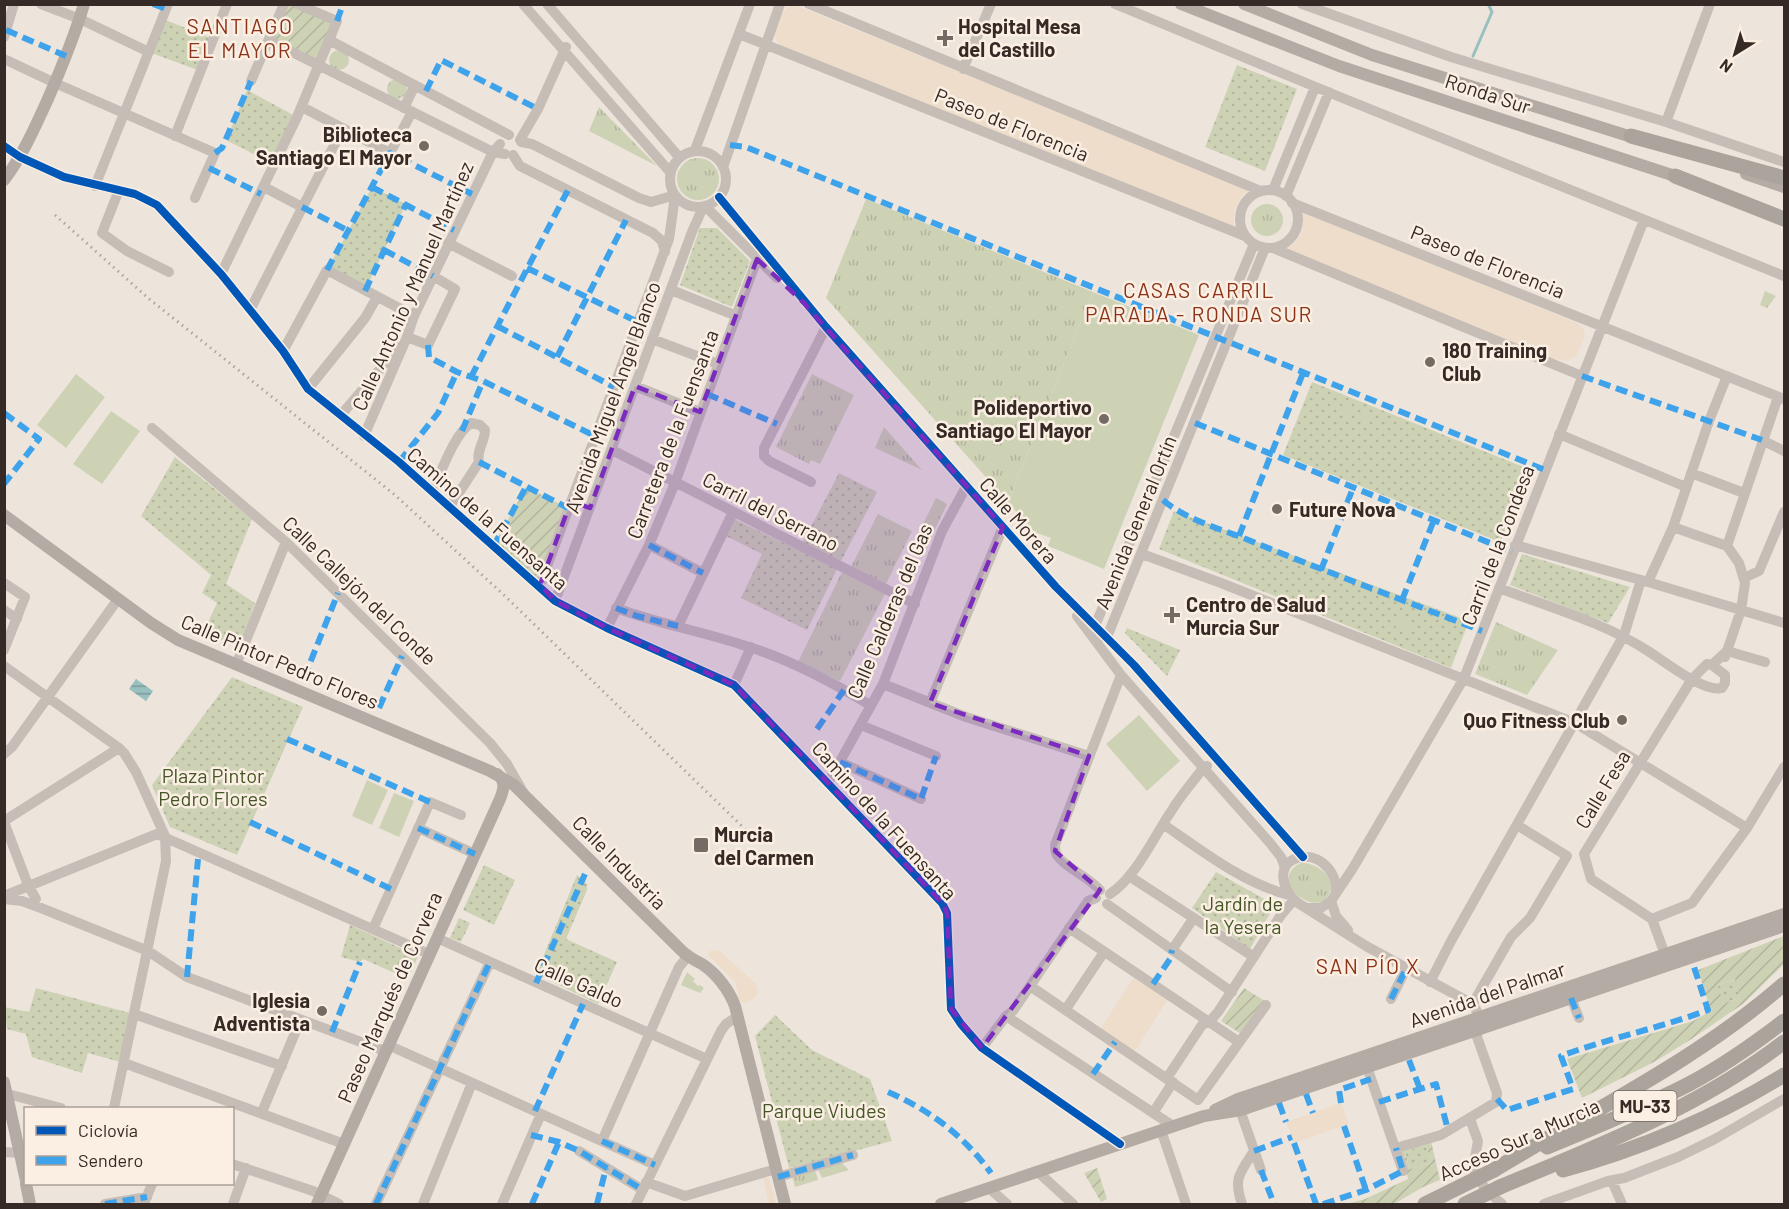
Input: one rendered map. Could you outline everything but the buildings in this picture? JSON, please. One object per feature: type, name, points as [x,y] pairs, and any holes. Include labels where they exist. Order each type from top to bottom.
[{"type":"highway","points":[[1631,136],[1785,178]]},
{"type":"highway","points":[[1675,176],[1785,219]]},
{"type":"highway","points":[[1494,1170],[1698,1051],[1785,984]]},
{"type":"highway","name":"Acceso Sur a Murcia","points":[[1425,1204],[1494,1170],[1602,1125],[1671,1093],[1732,1059],[1785,1021]]},
{"type":"highway","name":"Acceso Sur a Murcia","points":[[1465,1204],[1670,1113],[1726,1082],[1785,1042]]},
{"type":"highway","points":[[1500,1187],[1574,1167],[1656,1137],[1717,1111],[1785,1074]]},
{"type":"main road","points":[[4,180],[20,157],[55,83],[84,4]]},
{"type":"main road","name":"Ronda Sur","points":[[1181,4],[1339,66],[1785,212]]},
{"type":"main road","name":"Ronda Sur","points":[[1244,4],[1372,55],[1785,187]]},
{"type":"main road","name":"Calle Pintor Pedro Flores","points":[[4,515],[172,636],[496,774],[512,783],[525,795]]},
{"type":"main road","name":"Paseo Marqués de Corvera","points":[[319,1200],[497,806],[504,784],[496,774]]},
{"type":"main road","points":[[497,806],[509,793],[517,792],[525,795]]},
{"type":"main road","name":"Calle Industria","points":[[525,795],[688,956],[704,966],[723,985],[732,999],[785,1204]]},
{"type":"main road","name":"Avenida del Palmar","points":[[941,1204],[1204,1116],[1240,1110],[1367,1067],[1479,1023],[1571,998],[1785,914]]},
{"type":"main road","name":"Avenida del Palmar","points":[[1204,1116],[1238,1099],[1479,1023],[1667,960],[1785,926]]},
{"type":"main road","points":[[6,1090],[24,1172]]},
{"type":"main road","points":[[27,1185],[30,1204]]},
{"type":"street","points":[[4,38],[14,4]]},
{"type":"street","points":[[41,4],[80,19],[149,52]]},
{"type":"street","points":[[95,186],[168,4]]},
{"type":"street","points":[[175,136],[226,4]]},
{"type":"street","points":[[251,81],[284,4]]},
{"type":"street","points":[[221,273],[302,107],[337,21],[297,4]]},
{"type":"street","points":[[523,4],[670,172]]},
{"type":"street","points":[[547,4],[679,157]]},
{"type":"street","points":[[695,150],[750,4]]},
{"type":"street","points":[[723,167],[780,4]]},
{"type":"street","name":"Paseo de Florencia","points":[[809,4],[1262,191]]},
{"type":"street","points":[[963,69],[991,4]]},
{"type":"street","points":[[1115,4],[1785,276]]},
{"type":"street","points":[[1302,4],[1451,57],[1666,122],[1785,162]]},
{"type":"street","points":[[1666,122],[1710,4]]},
{"type":"street","points":[[503,151],[519,151],[520,141],[538,109],[572,34]]},
{"type":"street","name":"Paseo de Florencia","points":[[740,34],[1245,236]]},
{"type":"street","points":[[329,40],[509,135],[517,137],[520,141],[532,144],[639,198],[651,202],[675,196]]},
{"type":"street","points":[[270,41],[408,110],[503,151],[520,166],[653,232],[662,241],[665,252]]},
{"type":"street","points":[[4,59],[215,153],[195,198]]},
{"type":"street","points":[[302,107],[390,153],[408,110],[415,85]]},
{"type":"street","points":[[1274,190],[1315,87]]},
{"type":"street","points":[[1289,199],[1329,92]]},
{"type":"street","points":[[250,310],[343,128]]},
{"type":"street","points":[[503,151],[503,138],[509,135]]},
{"type":"street","name":"Camino de la Fuensanta","points":[[4,146],[20,157],[63,177],[144,197],[157,205],[221,273],[283,351],[308,389],[399,462],[493,547],[540,585],[555,601],[607,628],[734,685],[942,903],[947,913],[951,1008],[961,1024],[982,1048],[1120,1144]]},
{"type":"street","points":[[695,150],[712,154],[723,167],[726,177],[725,188],[719,198],[704,207],[685,204],[675,196],[669,180],[670,172],[679,157],[695,150]]},
{"type":"street","name":"Calle Antonio y Manuel Martínez","points":[[364,436],[414,316],[448,243],[503,151]]},
{"type":"street","points":[[264,187],[302,207]]},
{"type":"street","points":[[119,190],[102,233],[127,251],[169,272]]},
{"type":"street","points":[[1264,246],[1285,243],[1294,234],[1297,215],[1289,199],[1274,190],[1262,191],[1250,196],[1242,206],[1240,224],[1245,236],[1264,246],[1582,376]]},
{"type":"street","name":"Avenida Miguel Ángel Blanco","points":[[540,585],[665,252],[674,218],[675,196]]},
{"type":"street","name":"Calle Morera","points":[[719,198],[759,254],[1056,587],[1094,632],[1121,675],[1270,843],[1286,868]]},
{"type":"street","name":"Paseo de Florencia","points":[[1289,199],[1781,398]]},
{"type":"street","name":"Avenida Miguel Ángel Blanco","points":[[555,601],[670,290],[704,207]]},
{"type":"street","name":"Calle Morera","points":[[704,207],[759,254]]},
{"type":"street","name":"Carril de la Condesa","points":[[1333,899],[1464,678],[1644,220]]},
{"type":"street","points":[[692,232],[706,222],[721,223]]},
{"type":"street","points":[[448,243],[512,276]]},
{"type":"street","name":"Avenida General Ortín","points":[[1264,246],[1107,637],[1094,632],[1264,246]]},
{"type":"street","name":"Carretera de la Fuensanta","points":[[607,628],[649,545],[675,483],[759,254]]},
{"type":"street","points":[[283,351],[327,270],[414,316]]},
{"type":"street","points":[[341,415],[407,337],[428,345],[455,289],[433,276]]},
{"type":"street","points":[[670,290],[737,316]]},
{"type":"street","points":[[308,389],[365,318],[377,297]]},
{"type":"street","points":[[645,302],[663,309]]},
{"type":"street","points":[[811,482],[769,461],[764,456],[764,448],[826,327]]},
{"type":"street","points":[[652,339],[718,364]]},
{"type":"street","points":[[1430,982],[1451,940],[1624,635],[1644,581],[1672,527],[1727,376]]},
{"type":"street","points":[[635,386],[700,411]]},
{"type":"street","points":[[1727,546],[1762,440],[1781,398]]},
{"type":"street","points":[[432,492],[450,451],[462,431],[471,423],[480,426],[485,436],[477,454],[479,462],[450,508]]},
{"type":"street","name":"Calle Callejón del Conde","points":[[152,428],[286,542],[490,743],[525,795]]},
{"type":"street","points":[[1559,434],[1686,487]]},
{"type":"street","points":[[1762,440],[1785,451]]},
{"type":"street","name":"Carril del Serrano","points":[[612,450],[915,603]]},
{"type":"street","points":[[1691,473],[1744,493]]},
{"type":"street","name":"Calle Calderas del Gas","points":[[828,783],[882,684],[942,531],[966,485]]},
{"type":"street","points":[[571,501],[590,508]]},
{"type":"street","points":[[678,626],[733,512]]},
{"type":"street","points":[[1744,578],[1759,571],[1785,512]]},
{"type":"street","points":[[930,703],[1004,527]]},
{"type":"street","points":[[1672,527],[1727,546],[1734,554],[1744,578],[1741,610],[1727,651],[1716,668]]},
{"type":"street","points":[[236,665],[286,542]]},
{"type":"street","points":[[649,545],[705,571]]},
{"type":"street","points":[[1515,545],[1785,623]]},
{"type":"street","points":[[1142,554],[1575,723],[1747,828]]},
{"type":"street","points":[[4,583],[25,597],[4,650]]},
{"type":"street","points":[[1498,588],[1624,635],[1692,680],[1718,689],[1722,688],[1726,678],[1716,668],[1707,664],[1692,680]]},
{"type":"street","points":[[4,754],[12,747],[118,599]]},
{"type":"street","points":[[616,608],[637,616],[751,647],[801,669],[870,705]]},
{"type":"street","points":[[4,610],[17,619]]},
{"type":"street","points":[[1107,637],[1141,672],[1303,857]]},
{"type":"street","points":[[734,685],[751,647]]},
{"type":"street","points":[[1727,651],[1765,662]]},
{"type":"street","points":[[4,666],[119,748],[136,772],[165,836],[166,861],[114,1107]]},
{"type":"street","points":[[1121,675],[1055,845],[1055,851],[1059,858],[1091,880],[1103,896],[1172,950],[1232,992]]},
{"type":"street","name":"Calle Fesa","points":[[1652,919],[1591,879],[1584,854],[1692,680]]},
{"type":"street","points":[[882,684],[966,717],[1089,756]]},
{"type":"street","points":[[861,725],[936,756]]},
{"type":"street","points":[[38,903],[28,885],[4,821],[119,748]]},
{"type":"street","points":[[840,762],[921,799]]},
{"type":"street","points":[[982,1048],[1006,1016],[1013,1011],[1088,901],[1120,887],[1129,876],[1203,768],[1212,766],[1233,779]]},
{"type":"street","points":[[1667,960],[1652,919],[1692,903],[1747,828],[1785,767]]},
{"type":"street","points":[[496,774],[511,771]]},
{"type":"street","points":[[373,929],[430,802],[461,815]]},
{"type":"street","points":[[1163,824],[1204,853],[1250,880],[1292,897],[1366,946],[1472,1005],[1479,1023],[1477,1037],[1497,1093],[1497,1099],[1492,1105],[1441,1135],[1396,1149]]},
{"type":"street","points":[[1472,1005],[1511,937],[1530,918],[1567,856],[1517,825]]},
{"type":"street","points":[[418,828],[475,854]]},
{"type":"street","points":[[4,897],[28,885],[157,834],[429,954]]},
{"type":"street","points":[[1292,897],[1283,882],[1286,868],[1293,860],[1303,857],[1319,861],[1340,873],[1353,868]]},
{"type":"street","points":[[1327,867],[1335,880],[1336,889],[1333,899],[1336,916],[1366,946]]},
{"type":"street","points":[[1129,876],[1254,957]]},
{"type":"street","points":[[38,903],[36,888],[45,878]]},
{"type":"street","points":[[4,897],[38,903],[148,951],[187,977],[300,1021],[386,1048],[439,1069],[655,1165]]},
{"type":"street","points":[[1153,1113],[1202,1025],[1209,1022],[1232,992],[1292,897]]},
{"type":"street","points":[[1307,908],[1321,908],[1333,899]]},
{"type":"street","points":[[1172,950],[1193,919]]},
{"type":"street","points":[[1069,928],[1239,1042]]},
{"type":"street","name":"Calle Galdo","points":[[437,938],[707,1059]]},
{"type":"street","points":[[1066,1009],[1104,952]]},
{"type":"street","points":[[602,1141],[679,968],[688,956]]},
{"type":"street","points":[[376,1204],[490,962]]},
{"type":"street","points":[[1391,999],[1406,969]]},
{"type":"street","points":[[1030,986],[1198,1100],[1204,1116]]},
{"type":"street","points":[[1571,998],[1579,1018]]},
{"type":"street","points":[[1198,1100],[1266,1005]]},
{"type":"street","points":[[134,1014],[282,1066]]},
{"type":"street","points":[[636,1204],[724,1026],[738,1016]]},
{"type":"street","points":[[1006,1016],[1153,1113],[1167,1128],[1186,1204]]},
{"type":"street","points":[[262,1112],[300,1021]]},
{"type":"street","points":[[124,1063],[232,1107]]},
{"type":"street","points":[[1367,1067],[1403,1171]]},
{"type":"street","points":[[423,1204],[472,1083]]},
{"type":"street","points":[[6,1090],[58,1107]]},
{"type":"street","points":[[1544,1204],[1624,1178],[1678,1157],[1785,1099]]},
{"type":"street","points":[[234,1108],[262,1112],[344,1144]]},
{"type":"street","points":[[1240,1110],[1261,1170]]},
{"type":"street","points":[[502,1204],[541,1114]]},
{"type":"street","points":[[1470,1119],[1478,1141],[1474,1163],[1475,1174],[1487,1191],[1502,1204]]},
{"type":"street","points":[[579,1151],[644,1186],[684,1200],[777,1173],[853,1155]]},
{"type":"street","points":[[1242,1204],[1237,1187],[1238,1178],[1254,1151]]},
{"type":"street","points":[[4,1152],[20,1153]]},
{"type":"street","points":[[234,1165],[313,1191],[319,1200],[339,1204]]},
{"type":"street","points":[[233,1204],[246,1168]]},
{"type":"street","points":[[1038,1172],[1073,1204]]},
{"type":"street","points":[[1612,1181],[1622,1204]]},
{"type":"street","points":[[105,1204],[145,1201],[152,1185]]},
{"type":"street","points":[[989,1188],[1007,1204]]},
{"type":"highlighted area","points":[[757,259],[804,303],[1003,527],[930,703],[1089,756],[1055,851],[1100,890],[982,1048],[951,1009],[947,913],[942,903],[828,783],[734,685],[607,628],[555,601],[540,585],[571,501],[590,508],[635,386],[700,412]]},
{"type":"green space","points":[[284,5],[297,5],[337,21],[319,65],[270,41]]},
{"type":"green space","points":[[163,19],[213,39],[200,71],[149,52]]},
{"type":"green space","points":[[339,50],[346,53],[349,60],[346,67],[339,70],[332,67],[329,60],[332,53]]},
{"type":"green space","points":[[1237,65],[1297,89],[1265,171],[1205,147]]},
{"type":"green space","points":[[397,79],[404,82],[407,89],[404,96],[397,99],[390,96],[387,89],[390,82]]},
{"type":"green space","points":[[247,90],[297,117],[275,165],[226,140]]},
{"type":"green space","points":[[599,107],[657,166],[589,131]]},
{"type":"green space","points":[[698,158],[713,164],[719,179],[713,194],[698,200],[683,194],[677,179],[683,164]]},
{"type":"green space","points":[[372,187],[406,204],[365,291],[327,270]]},
{"type":"green space","points":[[866,199],[1093,292],[1008,502],[826,298]]},
{"type":"green space","points":[[1267,204],[1278,209],[1283,220],[1278,231],[1267,236],[1256,231],[1251,220],[1256,209]]},
{"type":"green space","points":[[700,228],[717,228],[750,261],[732,307],[680,285]]},
{"type":"green space","points":[[1765,291],[1776,296],[1767,308],[1760,305]]},
{"type":"green space","name":"Polideportivo Santiago El Mayor","points":[[1093,292],[1199,335],[1104,569],[1048,546],[1051,538],[1034,532],[1008,502]]},
{"type":"green space","points":[[76,374],[105,397],[66,448],[37,425]]},
{"type":"green space","points":[[812,374],[854,395],[820,464],[811,460],[809,464],[776,447]]},
{"type":"green space","points":[[1312,382],[1531,470],[1500,542],[1283,455]]},
{"type":"green space","points":[[1331,402],[1375,419],[1373,423],[1330,405]]},
{"type":"green space","points":[[111,411],[140,431],[102,484],[73,464]]},
{"type":"green space","points":[[884,427],[922,470],[875,448]]},
{"type":"green space","points":[[175,457],[252,519],[226,584],[255,603],[239,646],[203,633],[217,603],[202,593],[211,575],[141,516]]},
{"type":"green space","points":[[839,473],[877,492],[841,561],[803,542]]},
{"type":"green space","points":[[526,487],[568,508],[540,585],[493,547]]},
{"type":"green space","points":[[936,498],[947,504],[926,548],[914,542]]},
{"type":"green space","points":[[1174,511],[1469,621],[1451,668],[1159,549]]},
{"type":"green space","points":[[878,514],[912,531],[886,584],[851,567]]},
{"type":"green space","points":[[734,519],[837,569],[807,630],[741,598],[762,554],[726,536]]},
{"type":"green space","points":[[1522,554],[1630,587],[1608,623],[1510,585]]},
{"type":"green space","points":[[842,572],[885,594],[840,681],[798,662]]},
{"type":"green space","points":[[1399,618],[1412,623],[1407,633],[1395,628]]},
{"type":"green space","points":[[1496,622],[1558,650],[1527,695],[1475,674]]},
{"type":"green space","points":[[1127,628],[1180,650],[1167,676],[1125,633]]},
{"type":"green space","name":"Plaza Pintor Pedro Flores","points":[[232,677],[303,707],[237,855],[170,827],[152,785]]},
{"type":"green space","points":[[1139,715],[1180,761],[1147,791],[1106,744]]},
{"type":"green space","points":[[245,778],[249,799],[238,801],[234,780]]},
{"type":"green space","points":[[367,780],[388,790],[372,825],[352,816]]},
{"type":"green space","points":[[394,793],[414,801],[399,837],[379,828]]},
{"type":"green space","points":[[1301,863],[1314,865],[1329,878],[1331,890],[1321,902],[1313,903],[1304,900],[1291,886],[1289,878],[1292,870]]},
{"type":"green space","points":[[484,865],[515,880],[494,925],[463,910]]},
{"type":"green space","name":"Jardín de la Yesera","points":[[1216,872],[1275,905],[1250,949],[1192,908]]},
{"type":"green space","points":[[577,875],[587,884],[587,890],[566,939],[617,962],[598,1004],[536,974]]},
{"type":"green space","points":[[459,918],[470,923],[461,942],[450,938]]},
{"type":"green space","points":[[350,925],[418,956],[408,979],[363,959],[360,962],[341,957]]},
{"type":"green space","points":[[1784,936],[1784,964],[1743,1004],[1654,1062],[1582,1098],[1567,1059],[1693,1021],[1711,1011],[1698,970]],"holes":[[[1735,979],[1740,997],[1723,1004],[1718,985]]]},
{"type":"green space","points":[[687,972],[695,979],[693,981],[698,986],[704,988],[700,993],[681,985]]},
{"type":"green space","points":[[1736,979],[1740,997],[1723,1004],[1717,985]]},
{"type":"green space","points":[[36,988],[134,1014],[124,1063],[88,1053],[82,1073],[32,1057],[26,1034],[7,1029],[4,1007],[29,1012]]},
{"type":"green space","points":[[1244,988],[1265,1001],[1241,1034],[1221,1021]]},
{"type":"green space","name":"Parque Viudes","points":[[775,1015],[812,1050],[870,1079],[892,1141],[789,1168],[755,1036]]},
{"type":"green space","points":[[1431,1141],[1440,1180],[1394,1204],[1346,1204],[1365,1199],[1408,1179],[1401,1150]],"holes":[[[1426,1145],[1431,1163],[1410,1169],[1405,1151]]]},
{"type":"green space","points":[[1426,1145],[1431,1163],[1410,1169],[1405,1151]]},
{"type":"green space","points":[[842,1163],[849,1170],[822,1178],[818,1169]]},
{"type":"green space","points":[[1097,1168],[1107,1199],[1101,1202],[1084,1173]]},
{"type":"green space","points":[[815,1170],[818,1180],[795,1187],[792,1176]]},
{"type":"shaded area","points":[[795,5],[1249,190],[1242,196],[1234,210],[1234,229],[781,46],[774,34],[781,14],[788,7]]},
{"type":"shaded area","points":[[1303,210],[1577,323],[1583,328],[1585,335],[1577,355],[1568,361],[1553,359],[1285,250],[1295,243],[1303,230]]},
{"type":"shaded area","points":[[719,950],[756,984],[758,992],[755,998],[745,1003],[740,1001],[735,982],[708,955],[709,951]]},
{"type":"shaded area","points":[[1136,974],[1170,996],[1133,1054],[1099,1031]]},
{"type":"shaded area","points":[[1341,1103],[1349,1124],[1294,1143],[1286,1122]]},
{"type":"shaded area","points":[[763,1176],[769,1178],[776,1204],[769,1204]]},
{"type":"water","points":[[136,679],[153,691],[146,701],[129,689]]},
{"type":"waterway","points":[[1473,56],[1492,12],[1488,4]]},
{"type":"railway","points":[[55,215],[148,298],[395,495],[506,597],[748,832]]},
{"type":"marked path","points":[[153,4],[166,9]]},
{"type":"marked path","points":[[337,21],[343,4]]},
{"type":"marked path","points":[[6,30],[66,56]]},
{"type":"marked path","points":[[426,91],[441,60],[538,109]]},
{"type":"marked path","points":[[215,153],[222,148],[251,81]]},
{"type":"marked path","points":[[730,145],[746,147],[1545,470]]},
{"type":"marked path","points":[[327,270],[390,153],[472,194]]},
{"type":"marked path","points":[[209,168],[261,194]]},
{"type":"marked path","points":[[372,187],[454,230]]},
{"type":"marked path","points":[[471,377],[568,190]]},
{"type":"marked path","points":[[365,291],[406,204]]},
{"type":"marked path","points":[[302,207],[349,231]]},
{"type":"marked path","points":[[557,357],[626,220]]},
{"type":"marked path","points":[[384,250],[433,276]]},
{"type":"marked path","points":[[527,268],[638,322]]},
{"type":"marked path","points":[[497,326],[614,387]]},
{"type":"marked path","points":[[428,345],[429,357],[595,436]]},
{"type":"marked path","points":[[399,462],[438,413],[457,372]]},
{"type":"marked path","points":[[1239,536],[1303,373]]},
{"type":"marked path","points":[[1582,376],[1762,440]]},
{"type":"marked path","points":[[462,431],[483,381]]},
{"type":"marked path","points":[[707,394],[777,424]]},
{"type":"marked path","points":[[4,413],[39,439],[4,484]]},
{"type":"marked path","points":[[1195,423],[1512,552]]},
{"type":"marked path","points":[[479,462],[568,508]]},
{"type":"marked path","points":[[493,547],[526,487]]},
{"type":"marked path","points":[[1321,570],[1353,488]]},
{"type":"marked path","points":[[1163,500],[1202,522],[1482,631]]},
{"type":"marked path","points":[[1402,600],[1434,520]]},
{"type":"marked path","points":[[649,545],[703,573]]},
{"type":"marked path","points":[[304,678],[338,593]]},
{"type":"marked path","points":[[616,608],[637,616],[678,626]]},
{"type":"marked path","points":[[379,708],[402,656]]},
{"type":"marked path","points":[[817,729],[844,690]]},
{"type":"marked path","points":[[287,739],[430,802]]},
{"type":"marked path","points":[[840,762],[921,799],[936,756]]},
{"type":"marked path","points":[[250,822],[391,889]]},
{"type":"marked path","points":[[418,828],[475,854]]},
{"type":"marked path","points":[[187,977],[198,859]]},
{"type":"marked path","points":[[536,983],[585,874]]},
{"type":"marked path","points":[[1153,984],[1170,959],[1172,950]]},
{"type":"marked path","points":[[332,1032],[360,962]]},
{"type":"marked path","points":[[376,1204],[490,962]]},
{"type":"marked path","points":[[1497,1099],[1507,1110],[1573,1089],[1561,1056],[1708,1010],[1693,964]]},
{"type":"marked path","points":[[1391,999],[1406,969]]},
{"type":"marked path","points":[[1571,998],[1579,1018]]},
{"type":"marked path","points":[[535,1111],[583,1004]]},
{"type":"marked path","points":[[1093,1074],[1115,1042]]},
{"type":"marked path","points":[[1409,1060],[1420,1089]]},
{"type":"marked path","points":[[1341,1103],[1339,1090],[1371,1079]]},
{"type":"marked path","points":[[1379,1102],[1436,1084],[1448,1130]]},
{"type":"marked path","points":[[888,1092],[918,1107],[945,1125],[969,1147],[991,1173]]},
{"type":"marked path","points":[[1306,1094],[1313,1113]]},
{"type":"marked path","points":[[1279,1103],[1286,1122]]},
{"type":"marked path","points":[[1344,1126],[1366,1190]]},
{"type":"marked path","points":[[531,1135],[559,1142],[579,1151],[643,1190]]},
{"type":"marked path","points":[[1254,1151],[1292,1137]]},
{"type":"marked path","points":[[602,1141],[655,1165]]},
{"type":"marked path","points":[[532,1204],[559,1142]]},
{"type":"marked path","points":[[1294,1143],[1316,1204]]},
{"type":"marked path","points":[[1323,1204],[1366,1190],[1403,1171],[1396,1148]]},
{"type":"marked path","points":[[778,1177],[853,1155]]},
{"type":"marked path","points":[[597,1204],[606,1168]]},
{"type":"marked path","points":[[1261,1170],[1274,1204]]},
{"type":"marked path","points":[[105,1204],[147,1197]]},
{"type":"cycle path","points":[[4,146],[20,157],[64,177],[135,194],[157,205],[221,274],[283,351],[308,389],[399,462],[555,601],[607,628],[734,685],[942,903],[947,913],[951,1009],[961,1024],[982,1048],[1120,1144]]},
{"type":"cycle path","points":[[719,197],[826,327],[1056,587],[1134,665],[1303,857]]},
{"type":"place","name":"Hospital Mesa del Castillo","points":[[945,38]]},
{"type":"place","name":"Biblioteca Santiago El Mayor","points":[[424,146]]},
{"type":"place","name":"180 Training Club","points":[[1430,362]]},
{"type":"place","name":"Polideportivo Santiago El Mayor","points":[[1104,419]]},
{"type":"place","name":"Future Nova","points":[[1277,509]]},
{"type":"place","name":"Centro de Salud Murcia Sur","points":[[1172,615]]},
{"type":"place","name":"Quo Fitness Club","points":[[1622,720]]},
{"type":"place","name":"Murcia del Carmen","points":[[701,845]]},
{"type":"place","name":"Iglesia Adventista","points":[[322,1011]]},
{"type":"district","name":"SANTIAGO EL MAYOR","points":[[240,37]]},
{"type":"district","name":"CASAS CARRIL PARADA - RONDA SUR","points":[[1199,301]]},
{"type":"district","name":"SAN PÍO X","points":[[1368,965]]}]
